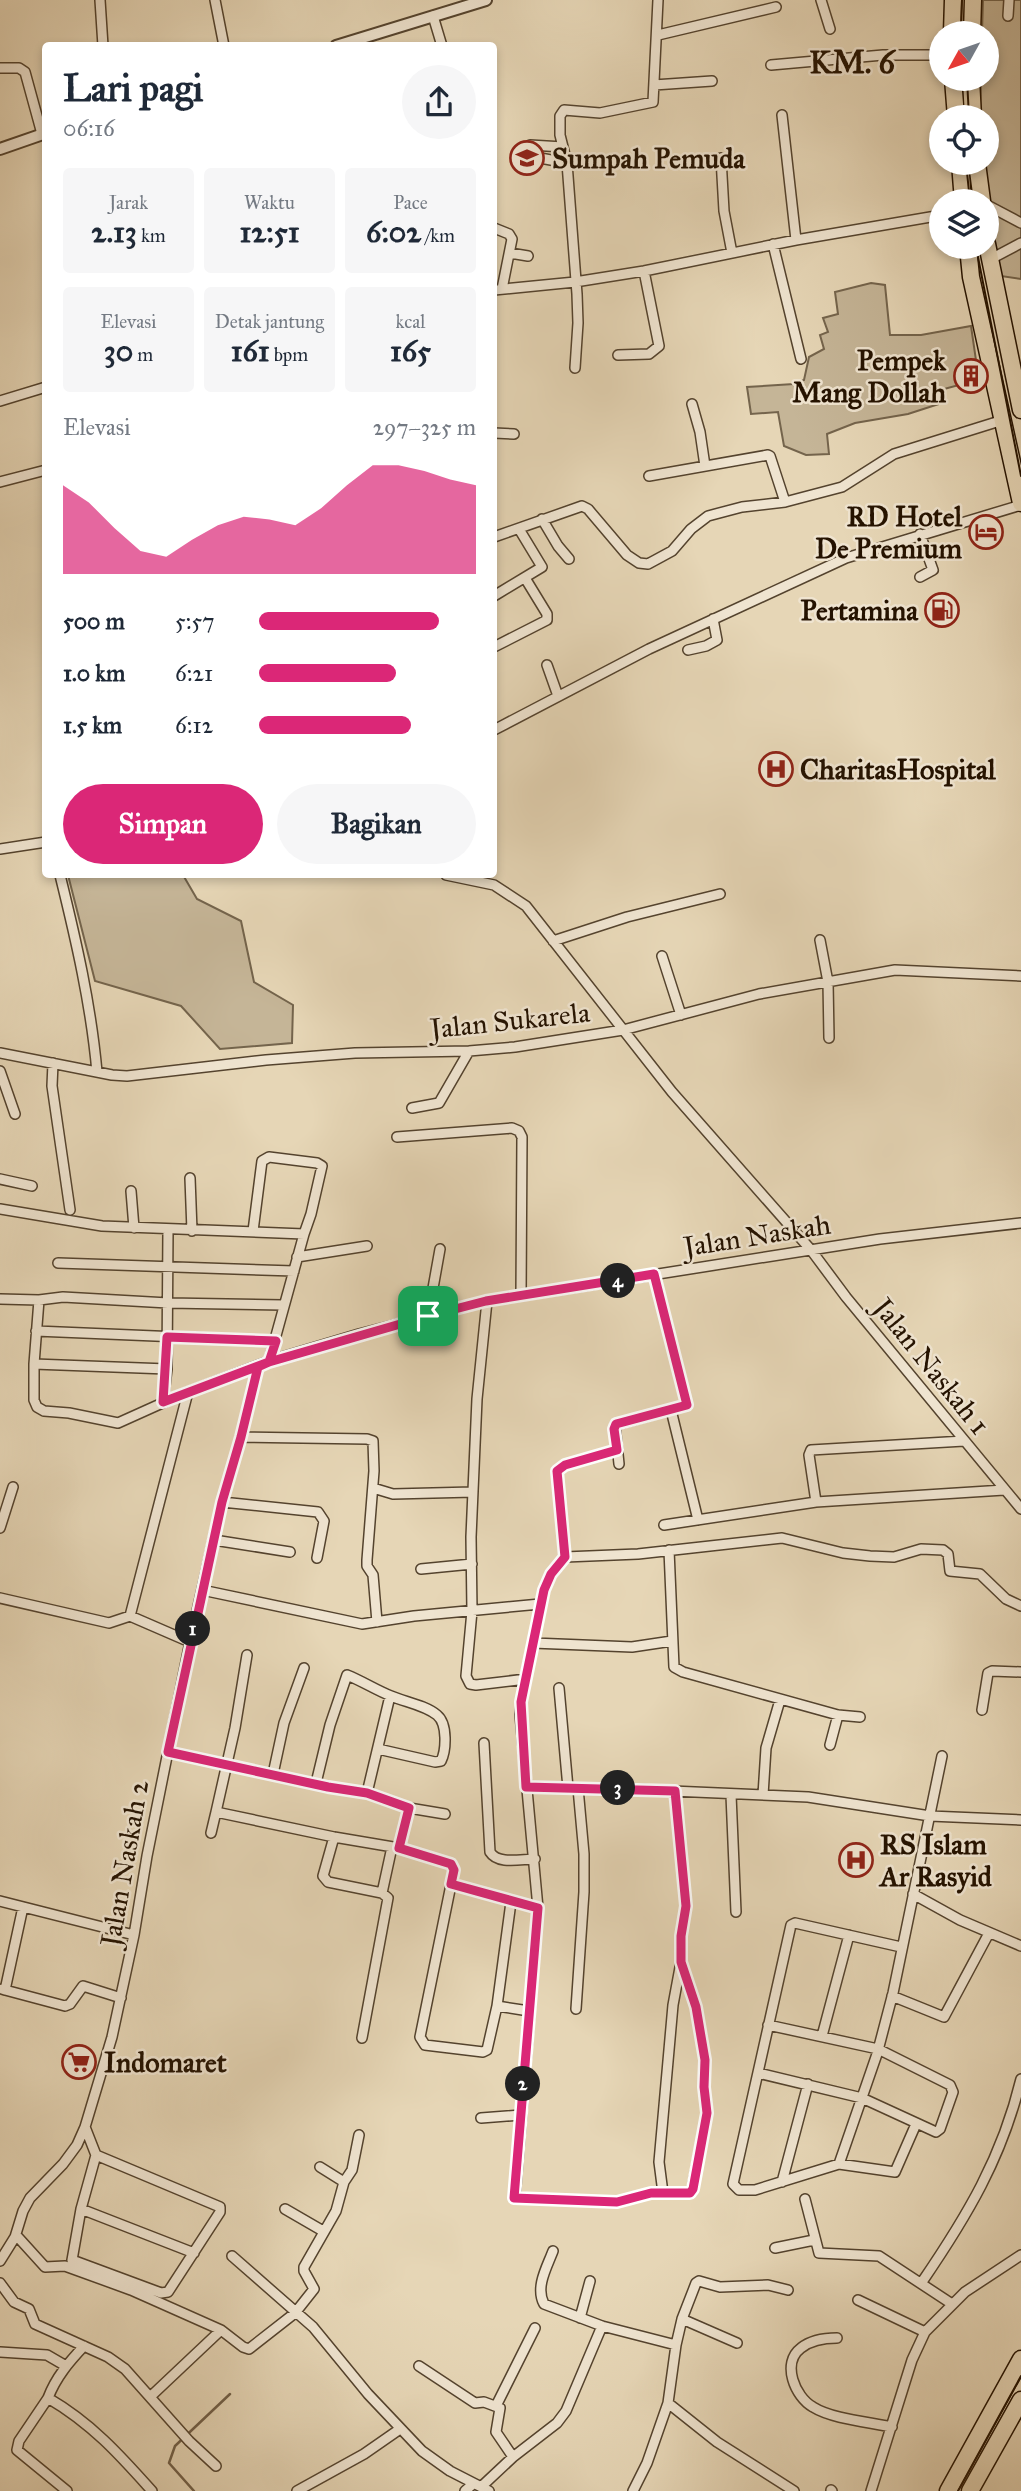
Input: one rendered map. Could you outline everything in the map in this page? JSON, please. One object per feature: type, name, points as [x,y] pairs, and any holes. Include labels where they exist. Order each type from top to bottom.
[{"type":"highway","points":[[952,21],[953,0]]},
{"type":"highway","points":[[972,21],[973,0]]},
{"type":"highway","points":[[969,259],[1021,504]]},
{"type":"highway","points":[[989,259],[1021,410]]},
{"type":"highway","points":[[948,2491],[1021,2358]]},
{"type":"highway","points":[[970,2491],[1021,2400]]},
{"type":"street","points":[[100,0],[103,42]]},
{"type":"street","points":[[215,0],[223,42]]},
{"type":"street","points":[[349,42],[486,0]]},
{"type":"street","points":[[575,368],[578,323],[567,163],[559,116],[564,110],[600,113],[653,102],[659,0]]},
{"type":"street","points":[[821,0],[830,29]]},
{"type":"street","points":[[1008,16],[1009,0]]},
{"type":"street","points":[[658,35],[776,7]]},
{"type":"street","points":[[433,16],[441,42]]},
{"type":"street","points":[[771,65],[883,55],[929,55]]},
{"type":"street","points":[[0,68],[19,68],[25,72],[42,127]]},
{"type":"street","points":[[654,85],[712,80]]},
{"type":"street","points":[[782,115],[796,240]]},
{"type":"street","points":[[0,149],[42,134]]},
{"type":"street","points":[[530,145],[563,147]]},
{"type":"street","points":[[524,155],[567,163]]},
{"type":"street","points":[[722,158],[724,211],[732,253]]},
{"type":"street","points":[[999,211],[1021,223]]},
{"type":"street","points":[[497,229],[509,234],[512,239],[498,289],[575,282],[644,271],[773,244],[929,217]]},
{"type":"street","points":[[999,249],[1021,243]]},
{"type":"street","points":[[773,244],[801,359]]},
{"type":"street","points":[[510,253],[528,256]]},
{"type":"street","points":[[618,355],[649,355],[659,346],[644,271]]},
{"type":"street","points":[[0,401],[42,388]]},
{"type":"street","points":[[692,404],[705,466]]},
{"type":"street","points":[[497,536],[582,506],[627,555],[639,563],[648,564],[672,551],[691,529],[708,516],[742,507],[785,502],[842,487],[894,454],[1003,421]]},
{"type":"street","points":[[497,433],[514,434]]},
{"type":"street","points":[[649,476],[770,455],[785,502]]},
{"type":"street","points":[[0,482],[42,471]]},
{"type":"street","points":[[497,728],[713,619],[846,558],[1021,504]]},
{"type":"street","points":[[542,519],[558,547],[569,559]]},
{"type":"street","points":[[497,594],[541,567],[519,529]]},
{"type":"street","points":[[920,534],[933,570],[920,577]]},
{"type":"street","points":[[497,646],[547,620],[547,614],[525,578]]},
{"type":"street","points":[[688,650],[717,640],[713,619]]},
{"type":"street","points":[[547,665],[558,696]]},
{"type":"street","points":[[0,849],[42,843]]},
{"type":"street","points":[[61,878],[92,1019],[96,1072]]},
{"type":"street","name":"Jalan Naskah 1","points":[[461,878],[485,883],[512,895],[526,906],[699,1124],[811,1250],[1021,1509]]},
{"type":"street","points":[[553,941],[627,917],[720,894]]},
{"type":"street","points":[[820,940],[828,982],[829,1038]]},
{"type":"street","points":[[662,956],[681,1015]]},
{"type":"street","name":"Jalan Sukarela","points":[[0,1053],[127,1076],[342,1054],[470,1051],[623,1030],[759,995],[895,970],[1021,976]]},
{"type":"street","points":[[412,1108],[439,1103],[470,1051]]},
{"type":"street","points":[[53,1063],[52,1086],[70,1210]]},
{"type":"street","points":[[0,1071],[15,1114]]},
{"type":"street","points":[[397,1137],[512,1128],[519,1131],[522,1137],[521,1295]]},
{"type":"street","points":[[253,1231],[262,1161],[268,1157],[317,1163],[322,1166],[312,1214],[283,1305],[269,1362]]},
{"type":"street","points":[[190,1178],[192,1231]]},
{"type":"street","points":[[0,1179],[32,1186]]},
{"type":"street","points":[[131,1191],[134,1228]]},
{"type":"street","points":[[0,1209],[102,1226],[304,1234]]},
{"type":"street","name":"Jalan Naskah","points":[[39,1300],[34,1364],[34,1400],[37,1407],[41,1410],[118,1423],[163,1402],[269,1362],[486,1301],[880,1239],[1021,1223]]},
{"type":"street","points":[[163,1402],[167,1368],[168,1230]]},
{"type":"street","points":[[297,1257],[367,1246]]},
{"type":"street","points":[[428,1316],[440,1249]]},
{"type":"street","points":[[58,1263],[294,1271]]},
{"type":"street","points":[[619,1464],[614,1429],[616,1424],[687,1404],[654,1274]]},
{"type":"street","points":[[0,1299],[39,1300],[63,1297],[168,1303],[283,1305]]},
{"type":"street","points":[[486,1301],[477,1399],[472,1611],[466,1672],[468,1681],[476,1685],[526,1679]]},
{"type":"street","points":[[36,1331],[276,1341]]},
{"type":"street","points":[[34,1364],[167,1368]]},
{"type":"street","name":"Jalan Naskah 2","points":[[2,2255],[16,2235],[30,2198],[72,2154],[85,2127],[112,2037],[190,1642],[222,1502],[258,1367]]},
{"type":"street","points":[[130,1616],[188,1392]]},
{"type":"street","points":[[671,1410],[698,1520]]},
{"type":"street","points":[[241,1437],[370,1440],[374,1450],[367,1566],[373,1575],[377,1622]]},
{"type":"street","points":[[816,1502],[808,1455],[811,1450],[964,1441]]},
{"type":"street","points":[[617,1450],[565,1465],[557,1471],[565,1557],[551,1574],[540,1604],[520,1714],[538,1908],[514,2198],[617,2202],[645,2194],[692,2191],[707,2113],[705,2060],[696,2007],[681,1962]]},
{"type":"street","points":[[0,1528],[13,1487]]},
{"type":"street","points":[[373,1488],[393,1494],[473,1492]]},
{"type":"street","points":[[664,1525],[816,1502],[1004,1490]]},
{"type":"street","points":[[222,1502],[318,1512],[324,1521],[317,1558]]},
{"type":"street","points":[[565,1557],[782,1538],[843,1553],[870,1556],[894,1557],[922,1549],[943,1550],[948,1554],[950,1570],[980,1574],[1006,1599],[1021,1606]]},
{"type":"street","points":[[214,1540],[290,1552]]},
{"type":"street","points":[[669,1550],[675,1668],[780,1700],[838,1715],[860,1717]]},
{"type":"street","points":[[421,1569],[472,1564]]},
{"type":"street","points":[[202,1590],[357,1624],[540,1604]]},
{"type":"street","points":[[0,1598],[109,1623],[130,1616],[190,1642]]},
{"type":"street","points":[[533,1643],[632,1647],[672,1642]]},
{"type":"street","points":[[211,1833],[247,1655]]},
{"type":"street","points":[[273,1774],[284,1723],[304,1668]]},
{"type":"street","points":[[982,1710],[988,1673],[1021,1672]]},
{"type":"street","points":[[316,1783],[330,1725],[347,1675],[438,1716],[444,1733],[443,1759],[435,1762],[378,1749]]},
{"type":"street","points":[[559,1688],[584,1854],[576,2009]]},
{"type":"street","points":[[367,1793],[390,1696]]},
{"type":"street","points":[[763,1795],[766,1748],[780,1700]]},
{"type":"street","points":[[831,1745],[838,1715]]},
{"type":"street","points":[[484,1743],[490,1852],[500,1860],[535,1859]]},
{"type":"street","points":[[168,1752],[367,1793],[409,1808],[445,1814]]},
{"type":"street","points":[[839,2164],[878,2049],[892,1996],[942,1756]]},
{"type":"street","points":[[526,1787],[821,1798],[930,1816],[1021,1821]]},
{"type":"street","points":[[663,2193],[659,2162],[673,2006],[681,1962],[681,1936],[686,1906],[675,1791]]},
{"type":"street","points":[[731,1795],[736,1912]]},
{"type":"street","points":[[382,1893],[409,1808]]},
{"type":"street","points":[[216,1812],[395,1847],[451,1864],[454,1870],[421,2041],[425,2045],[486,2051],[497,2006],[511,1902]]},
{"type":"street","points":[[334,1837],[323,1875],[325,1879],[328,1882],[382,1893],[387,1896],[388,1902],[362,2038]]},
{"type":"street","points":[[451,1884],[538,1908]]},
{"type":"street","points":[[913,1894],[1021,1947]]},
{"type":"street","points":[[0,1901],[134,1936]]},
{"type":"street","points":[[23,1907],[2,1989],[65,2006],[70,2004],[83,1986],[121,1998]]},
{"type":"street","points":[[901,1947],[795,1923],[792,1925],[733,2185],[746,2191],[839,2164],[895,2172],[916,2124]]},
{"type":"street","points":[[892,1996],[944,2017],[989,1933]]},
{"type":"street","points":[[822,2036],[849,1935]]},
{"type":"street","points":[[497,2006],[529,2011]]},
{"type":"street","points":[[758,2073],[862,2098],[936,2132],[953,2089],[950,2085],[878,2049],[768,2025]]},
{"type":"street","points":[[922,2282],[976,2196],[1011,2119],[1021,2079]]},
{"type":"street","points":[[782,2182],[808,2084]]},
{"type":"street","points":[[481,2119],[521,2115]]},
{"type":"street","points":[[85,2127],[96,2155],[71,2256],[75,2262],[163,2293],[170,2290],[220,2212],[219,2206],[96,2155]]},
{"type":"street","points":[[16,2235],[45,2267],[65,2266],[93,2276],[221,2330],[249,2349],[295,2314],[314,2289],[304,2267],[336,2211],[344,2182],[352,2170],[359,2135]]},
{"type":"street","points":[[320,2167],[344,2182]]},
{"type":"street","points":[[805,2199],[819,2253],[879,2256],[952,2304]]},
{"type":"street","points":[[81,2209],[194,2253]]},
{"type":"street","points":[[285,2209],[323,2231]]},
{"type":"street","points":[[775,2248],[814,2240]]},
{"type":"street","points":[[553,2251],[542,2279],[541,2301],[544,2304],[602,2326],[676,2345]]},
{"type":"street","points":[[872,2491],[912,2360],[925,2332],[952,2304],[982,2279],[1021,2255]]},
{"type":"street","points":[[232,2256],[317,2331],[422,2451],[481,2487]]},
{"type":"street","points":[[580,2318],[590,2281]]},
{"type":"street","points":[[633,2491],[668,2403],[682,2319],[697,2281],[768,2285],[788,2290]]},
{"type":"street","points":[[0,2283],[14,2302],[30,2310],[33,2323],[119,2364],[188,2441],[216,2466]]},
{"type":"street","points":[[858,2300],[925,2332]]},
{"type":"street","points":[[682,2319],[737,2343]]},
{"type":"street","points":[[465,2491],[481,2487],[564,2415],[602,2326]]},
{"type":"street","points":[[496,2406],[535,2328]]},
{"type":"street","points":[[150,2397],[221,2330]]},
{"type":"street","points":[[837,2338],[816,2341],[801,2347],[796,2353],[792,2375],[798,2393],[816,2409],[892,2427]]},
{"type":"street","points":[[67,2491],[17,2450],[19,2441],[48,2398],[54,2384],[84,2346]]},
{"type":"street","points":[[0,2352],[47,2355],[66,2366]]},
{"type":"street","points":[[419,2366],[475,2403],[484,2402],[496,2406],[501,2411],[496,2432],[513,2457]]},
{"type":"street","points":[[48,2398],[75,2414],[104,2438],[148,2487]]},
{"type":"street","points":[[668,2403],[717,2442],[794,2491]]},
{"type":"street","points":[[298,2491],[364,2454],[400,2429]]},
{"type":"shaded area","points":[[983,0],[1021,0],[1021,279],[987,274],[987,259],[999,259],[999,189],[985,189],[983,175],[999,175],[999,105],[980,105],[981,91],[999,91],[999,21],[982,21]]},
{"type":"shaded area","points":[[871,283],[885,285],[890,335],[921,335],[971,326],[977,367],[959,369],[959,385],[944,389],[945,402],[908,414],[855,423],[827,434],[829,454],[806,455],[784,446],[778,412],[751,414],[747,387],[794,384],[804,380],[809,357],[824,349],[820,335],[828,332],[823,318],[838,314],[835,292]]},
{"type":"shaded area","points":[[69,878],[185,878],[197,899],[241,921],[254,982],[293,1005],[292,1043],[220,1049],[181,1006],[95,981]]},
{"type":"waterway","points":[[194,2491],[169,2463],[175,2446],[230,2394]]},
{"type":"tram line","points":[[961,21],[962,0]]},
{"type":"tram line","points":[[968,91],[968,105]]},
{"type":"tram line","points":[[967,175],[969,189]]},
{"type":"tram line","points":[[978,259],[1021,476]]},
{"type":"tram line","points":[[958,2491],[1021,2376]]},
{"type":"place","name":"Sumpah Pemuda","points":[[527,158]]},
{"type":"place","name":"Pempek Mang Dollah","points":[[971,376]]},
{"type":"place","name":"RD Hotel De Premium","points":[[986,532]]},
{"type":"place","name":"Pertamina","points":[[942,610]]},
{"type":"place","name":"CharitasHospital","points":[[776,769]]},
{"type":"place","name":"RS Islam Ar Rasyid","points":[[856,1860]]},
{"type":"place","name":"Indomaret","points":[[79,2062]]},
{"type":"district","name":"KM. 6","points":[[852,62]]},
{"type":"route","points":[[428,1316],[269,1362],[163,1402],[167,1337],[276,1341],[269,1362],[258,1367],[222,1502],[168,1752],[367,1793],[409,1808],[399,1848],[451,1864],[454,1868],[451,1884],[538,1908],[514,2198],[617,2202],[651,2193],[690,2193],[693,2189],[707,2113],[705,2060],[696,2007],[681,1962],[681,1936],[686,1906],[675,1791],[526,1787],[520,1714],[544,1590],[551,1574],[565,1557],[556,1473],[558,1468],[617,1450],[614,1429],[616,1424],[687,1405],[654,1274],[486,1301],[428,1316]]}]
